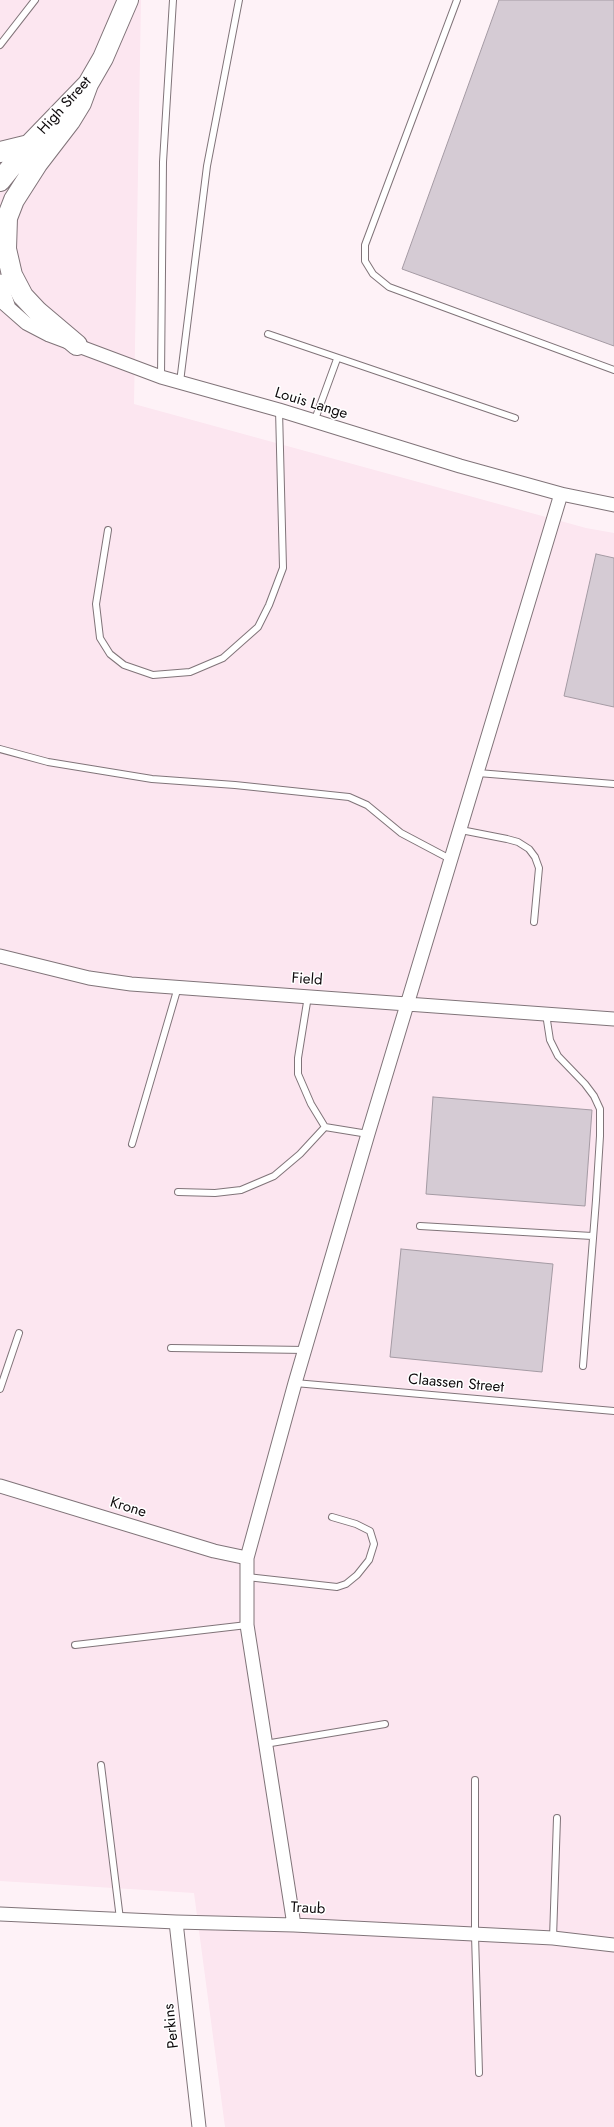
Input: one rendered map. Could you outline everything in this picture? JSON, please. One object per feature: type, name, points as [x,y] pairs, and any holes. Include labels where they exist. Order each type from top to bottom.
[{"type":"main road","name":"High Street","points":[[0,181],[29,145],[88,84],[103,58],[128,0]]},
{"type":"main road","points":[[76,345],[38,312],[23,296],[12,275],[6,249],[7,218],[14,200],[37,164],[70,121],[88,84]]},
{"type":"main road","name":"High Street","points":[[0,152],[29,145]]},
{"type":"street","name":"Louis Lange","points":[[0,281],[4,304],[32,326],[49,335],[161,377],[279,410],[314,422],[561,494],[614,505]]},
{"type":"street","points":[[294,1925],[247,1625],[247,1558],[295,1383],[368,1134],[409,1004],[561,494]]},
{"type":"street","name":"Field","points":[[0,956],[89,978],[178,987],[614,1019]]},
{"type":"street","name":"Krone","points":[[0,1486],[214,1551],[247,1558]]},
{"type":"street","name":"Traub","points":[[0,1914],[176,1922],[294,1925],[553,1938],[614,1944]]},
{"type":"street","name":"Perkins","points":[[176,1922],[199,2127]]},
{"type":"lane","points":[[0,45],[35,0]]},
{"type":"lane","points":[[161,377],[163,162],[173,0]]},
{"type":"lane","points":[[180,382],[207,166],[240,0]]},
{"type":"lane","points":[[457,0],[365,245],[365,261],[373,274],[389,287],[614,370]]},
{"type":"lane","points":[[268,334],[515,418]]},
{"type":"lane","points":[[314,422],[337,358]]},
{"type":"lane","points":[[108,530],[96,604],[100,638],[110,654],[124,665],[153,675],[190,672],[223,658],[258,627],[269,605],[283,568],[279,410]]},
{"type":"lane","points":[[0,749],[48,762],[152,779],[235,785],[349,797],[367,805],[400,833],[452,860]]},
{"type":"lane","points":[[478,773],[614,784]]},
{"type":"lane","points":[[461,830],[507,839],[518,842],[529,848],[535,857],[539,868],[534,922]]},
{"type":"lane","points":[[132,1144],[178,987]]},
{"type":"lane","points":[[308,996],[298,1058],[298,1074],[311,1104],[325,1127],[368,1134]]},
{"type":"lane","points":[[546,1014],[550,1040],[558,1056],[594,1096],[600,1109],[600,1136],[592,1236],[592,1262],[583,1366]]},
{"type":"lane","points":[[178,1192],[215,1193],[241,1190],[274,1176],[300,1154],[325,1127]]},
{"type":"lane","points":[[420,1226],[592,1236]]},
{"type":"lane","points":[[0,1389],[19,1333]]},
{"type":"lane","points":[[171,1348],[305,1350]]},
{"type":"lane","name":"Claassen Street","points":[[295,1383],[614,1411]]},
{"type":"lane","points":[[246,1576],[337,1587],[346,1584],[357,1575],[369,1560],[374,1544],[370,1531],[356,1524],[332,1517]]},
{"type":"lane","points":[[75,1645],[247,1625]]},
{"type":"lane","points":[[265,1744],[385,1724]]},
{"type":"lane","points":[[101,1765],[120,1919]]},
{"type":"lane","points":[[475,1780],[475,1935],[479,2073]]},
{"type":"lane","points":[[553,1938],[557,1818]]},
{"type":"shaded area","points":[[0,0],[141,0],[134,404],[586,528],[614,533],[614,2127],[225,2127],[194,1893],[0,1881]]},
{"type":"building","points":[[499,0],[614,0],[614,346],[402,269]]},
{"type":"building","points":[[596,554],[614,558],[614,707],[564,696]]},
{"type":"building","points":[[433,1097],[592,1110],[585,1206],[426,1194]]},
{"type":"building","points":[[401,1249],[553,1264],[542,1372],[390,1357]]}]
